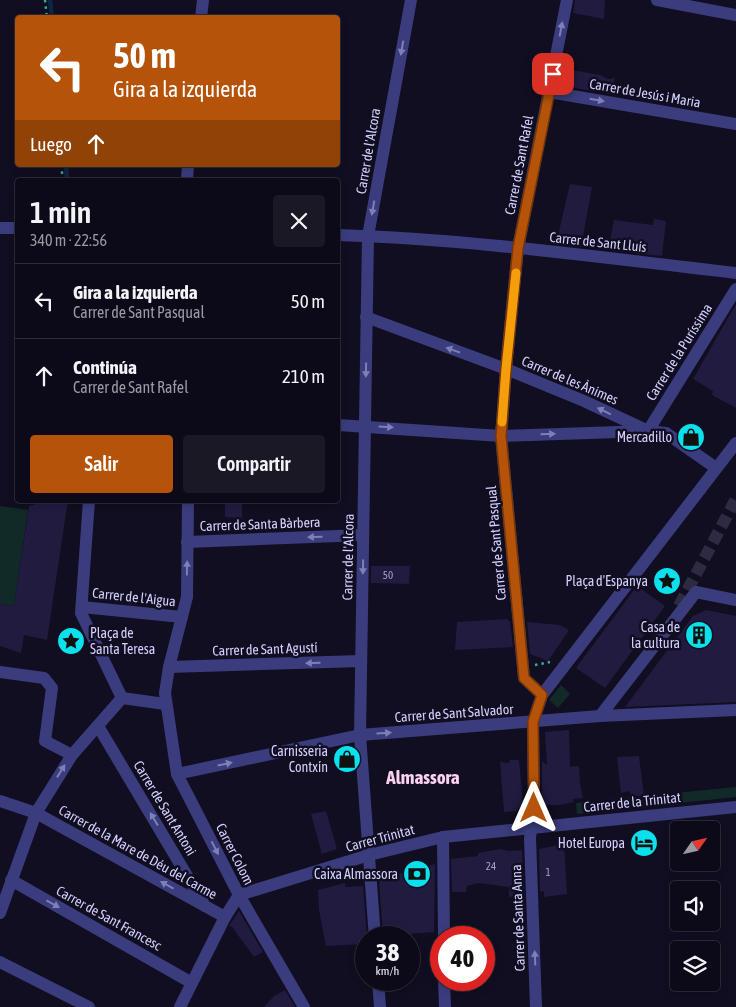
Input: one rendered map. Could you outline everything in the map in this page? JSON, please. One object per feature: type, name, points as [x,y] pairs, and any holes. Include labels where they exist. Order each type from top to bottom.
[{"type":"street","points":[[201,15],[203,0]]},
{"type":"street","name":"Carrer de l'Alcora","points":[[374,926],[360,735],[368,236],[411,0]]},
{"type":"street","name":"Carrer de Sant Rafel","points":[[518,248],[567,0]]},
{"type":"street","points":[[657,0],[736,15]]},
{"type":"street","name":"Carrer de Jesús i Maria","points":[[549,92],[736,124]]},
{"type":"street","points":[[0,228],[15,228]]},
{"type":"street","name":"Carrer de Sant Lluís","points":[[340,235],[518,248],[736,272]]},
{"type":"street","name":"Carrer de Sant Pasqual","points":[[518,248],[501,436],[524,678],[542,695]]},
{"type":"street","name":"Carrer de la Puríssima","points":[[648,431],[736,289]]},
{"type":"street","name":"Carrer de les Ànimes","points":[[366,317],[506,369],[584,401],[648,431]]},
{"type":"street","points":[[340,425],[501,436],[648,431],[666,433],[714,471]]},
{"type":"street","points":[[532,828],[534,808],[533,722],[542,695],[736,442]]},
{"type":"street","points":[[89,503],[81,614],[122,698]]},
{"type":"street","name":"Carrer Colom","points":[[188,503],[187,597],[169,667],[165,693],[165,704],[177,774],[240,895],[304,1007]]},
{"type":"street","name":"Carrer de Santa Bàrbera","points":[[187,542],[363,535]]},
{"type":"street","points":[[600,716],[696,592],[736,600]]},
{"type":"street","name":"Carrer de l'Aigua","points":[[82,606],[182,617]]},
{"type":"street","points":[[667,629],[669,620],[679,606]]},
{"type":"street","name":"Carrer de Sant Agustí","points":[[169,667],[361,661]]},
{"type":"street","points":[[0,672],[44,678],[52,688],[45,741],[72,755]]},
{"type":"street","points":[[122,698],[165,704]]},
{"type":"street","points":[[0,913],[36,813],[72,755],[122,698]]},
{"type":"street","name":"Carrer de Sant Salvador","points":[[177,774],[360,735],[600,716],[736,710]]},
{"type":"street","name":"Carrer de Sant Antoni","points":[[98,726],[205,906]]},
{"type":"street","name":"Carrer de la Mare de Déu del Carme","points":[[0,801],[36,813],[225,917]]},
{"type":"street","name":"Carrer de la Trinitat","points":[[532,828],[736,807]]},
{"type":"street","name":"Carrer Trinitat","points":[[240,895],[369,856],[443,837],[532,828]]},
{"type":"street","name":"Carrer de Santa Anna","points":[[532,828],[530,847],[536,1007]]},
{"type":"street","points":[[443,837],[444,926]]},
{"type":"street","name":"Carrer de Sant Francesc","points":[[11,880],[192,983]]},
{"type":"street","points":[[180,1007],[225,917],[240,895]]},
{"type":"street","points":[[0,962],[88,1007]]},
{"type":"street","points":[[379,991],[380,1007]]},
{"type":"street","points":[[444,991],[445,1007]]},
{"type":"path","points":[[45,0],[47,15]]},
{"type":"path","points":[[526,666],[552,662]]},
{"type":"green space","points":[[0,506],[28,510],[14,606],[0,604]]},
{"type":"green space","points":[[561,685],[570,694],[558,708],[549,700]]},
{"type":"green space","points":[[736,787],[736,797],[577,814],[576,803]]},
{"type":"building","points":[[575,0],[605,0],[604,19],[573,13]]},
{"type":"building","points":[[562,68],[600,75],[608,79],[615,78],[611,94],[558,85]]},
{"type":"building","points":[[570,184],[592,187],[581,247],[556,244]]},
{"type":"building","points":[[654,219],[666,221],[662,256],[608,250],[614,220],[653,225]]},
{"type":"building","points":[[736,304],[736,408],[712,395],[713,391],[693,379]]},
{"type":"building","points":[[38,503],[68,503],[47,640],[24,635],[21,653],[0,646],[0,604],[14,606],[29,506]]},
{"type":"building","points":[[225,503],[242,503],[242,518],[225,517]]},
{"type":"building","points":[[371,566],[410,566],[409,584],[371,583]]},
{"type":"building","points":[[637,586],[665,606],[605,688],[576,668]]},
{"type":"building","points":[[706,610],[736,616],[736,702],[625,707],[693,616]]},
{"type":"building","points":[[508,619],[510,621],[513,647],[455,650],[457,622]]},
{"type":"building","points":[[527,622],[560,625],[569,630],[548,661],[530,654]]},
{"type":"building","points":[[569,730],[570,767],[579,766],[583,798],[573,799],[573,802],[559,805],[542,805],[542,761],[547,765],[545,732]]},
{"type":"building","points":[[639,756],[644,795],[631,797],[630,791],[621,793],[617,757]]},
{"type":"building","points":[[510,760],[519,760],[523,804],[516,811],[504,812],[500,762],[509,763]]},
{"type":"building","points":[[326,811],[337,849],[322,854],[311,814]]},
{"type":"building","points":[[564,844],[567,894],[544,897],[544,891],[540,892],[539,849]]},
{"type":"building","points":[[500,849],[508,851],[522,850],[524,894],[509,897],[509,887],[478,883],[467,886],[466,892],[452,892],[451,859],[478,856],[478,853]]},
{"type":"building","points":[[435,864],[434,926],[430,926],[430,932],[420,933],[420,926],[382,926],[379,879]]},
{"type":"building","points":[[345,883],[345,887],[363,886],[366,926],[355,926],[355,944],[326,946],[319,910],[318,890]]},
{"type":"building","points":[[239,911],[263,952],[254,957],[232,927],[229,926]]},
{"type":"building","points":[[285,990],[295,1007],[264,1007],[274,996]]},
{"type":"waterway","points":[[50,0],[52,15]]},
{"type":"waterway","points":[[66,167],[67,178]]},
{"type":"tunnel","points":[[679,606],[736,499]]},
{"type":"slow traffic","points":[[502,422],[516,273]]},
{"type":"place","name":"Mercadillo","points":[[691,437]]},
{"type":"place","name":"Plaça d'Espanya","points":[[667,581]]},
{"type":"place","name":"Casa de la cultura","points":[[699,635]]},
{"type":"place","name":"Plaça de Santa Teresa","points":[[71,641]]},
{"type":"place","name":"Carnisseria Contxín","points":[[347,759]]},
{"type":"place","name":"Hotel Europa","points":[[644,843]]},
{"type":"place","name":"Caixa Almassora","points":[[417,874]]},
{"type":"district","name":"Almassora","points":[[423,777]]},
{"type":"route","points":[[534,808],[533,722],[542,695],[524,678],[501,436],[518,248],[553,74]]}]
